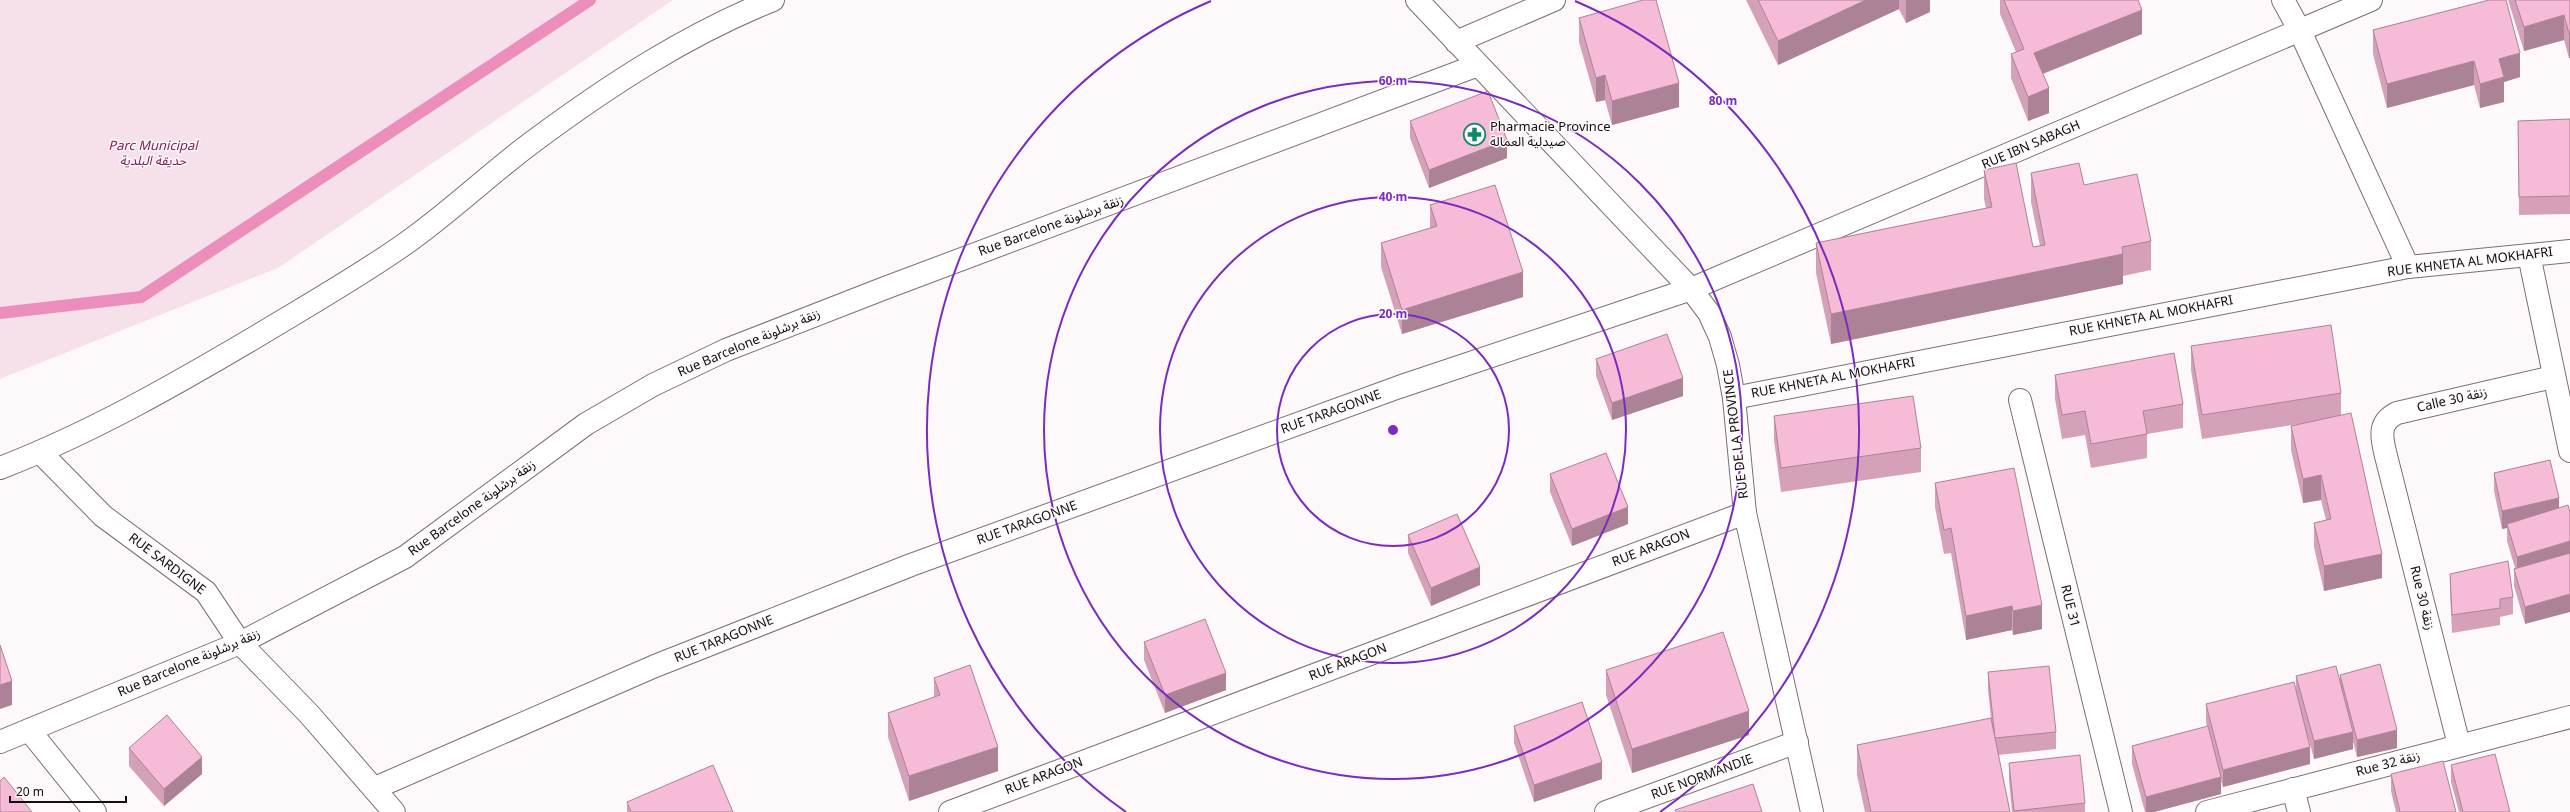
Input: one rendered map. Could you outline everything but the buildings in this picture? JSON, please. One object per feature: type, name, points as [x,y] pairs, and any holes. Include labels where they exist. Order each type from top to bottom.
[{"type":"street","points":[[0,468],[40,452],[166,390],[316,300],[403,246],[537,138],[637,71],[720,22],[772,0]]},
{"type":"street","name":"RUE DE LA PROVINCE","points":[[1417,0],[1691,289],[1709,314],[1720,337],[1728,365],[1734,398],[1745,513],[1812,812]]},
{"type":"street","points":[[1456,42],[1554,0]]},
{"type":"street","points":[[2283,0],[2300,31],[2408,267]]},
{"type":"street","name":"RUE IBN SABAGH","points":[[1691,289],[2371,0]]},
{"type":"street","name":"Rue Barcelone زنقة برشلونة","points":[[0,742],[240,643],[405,557],[586,424],[653,385],[726,350],[885,288],[1478,65]]},
{"type":"street","name":"RUE KHNETA AL MOKHAFRI","points":[[1734,398],[2408,267],[2570,251]]},
{"type":"street","points":[[2529,255],[2553,378],[2570,452]]},
{"type":"street","name":"RUE TARAGONNE","points":[[375,788],[655,666],[911,565],[1399,386],[1691,289]]},
{"type":"street","name":"Calle 30 زنقة","points":[[2385,452],[2381,434],[2382,427],[2390,416],[2397,413],[2553,378]]},
{"type":"street","name":"RUE 31","points":[[2020,400],[2121,812]]},
{"type":"street","name":"RUE SARDIGNE","points":[[40,452],[103,516],[206,592],[240,643],[309,714],[375,788],[394,812]]},
{"type":"street","name":"Rue 30 زنقة","points":[[2385,452],[2459,745]]},
{"type":"street","name":"RUE ARAGON","points":[[950,812],[1745,513]]},
{"type":"street","name":"Rue 32 زنقة","points":[[2207,812],[2570,717]]},
{"type":"street","points":[[29,730],[95,812]]},
{"type":"street","name":"RUE NORMANDIE","points":[[1606,812],[1797,742]]},
{"type":"street","points":[[2293,789],[2299,812]]},
{"type":"green space","name":"Parc Municipal حديقة البلدية","points":[[0,0],[673,0],[278,268],[0,379]]},
{"type":"waterway","points":[[0,313],[141,297],[590,0]]},
{"type":"place","name":"Pharmacie Province صيدلية العمالة","points":[[1475,134]]}]
